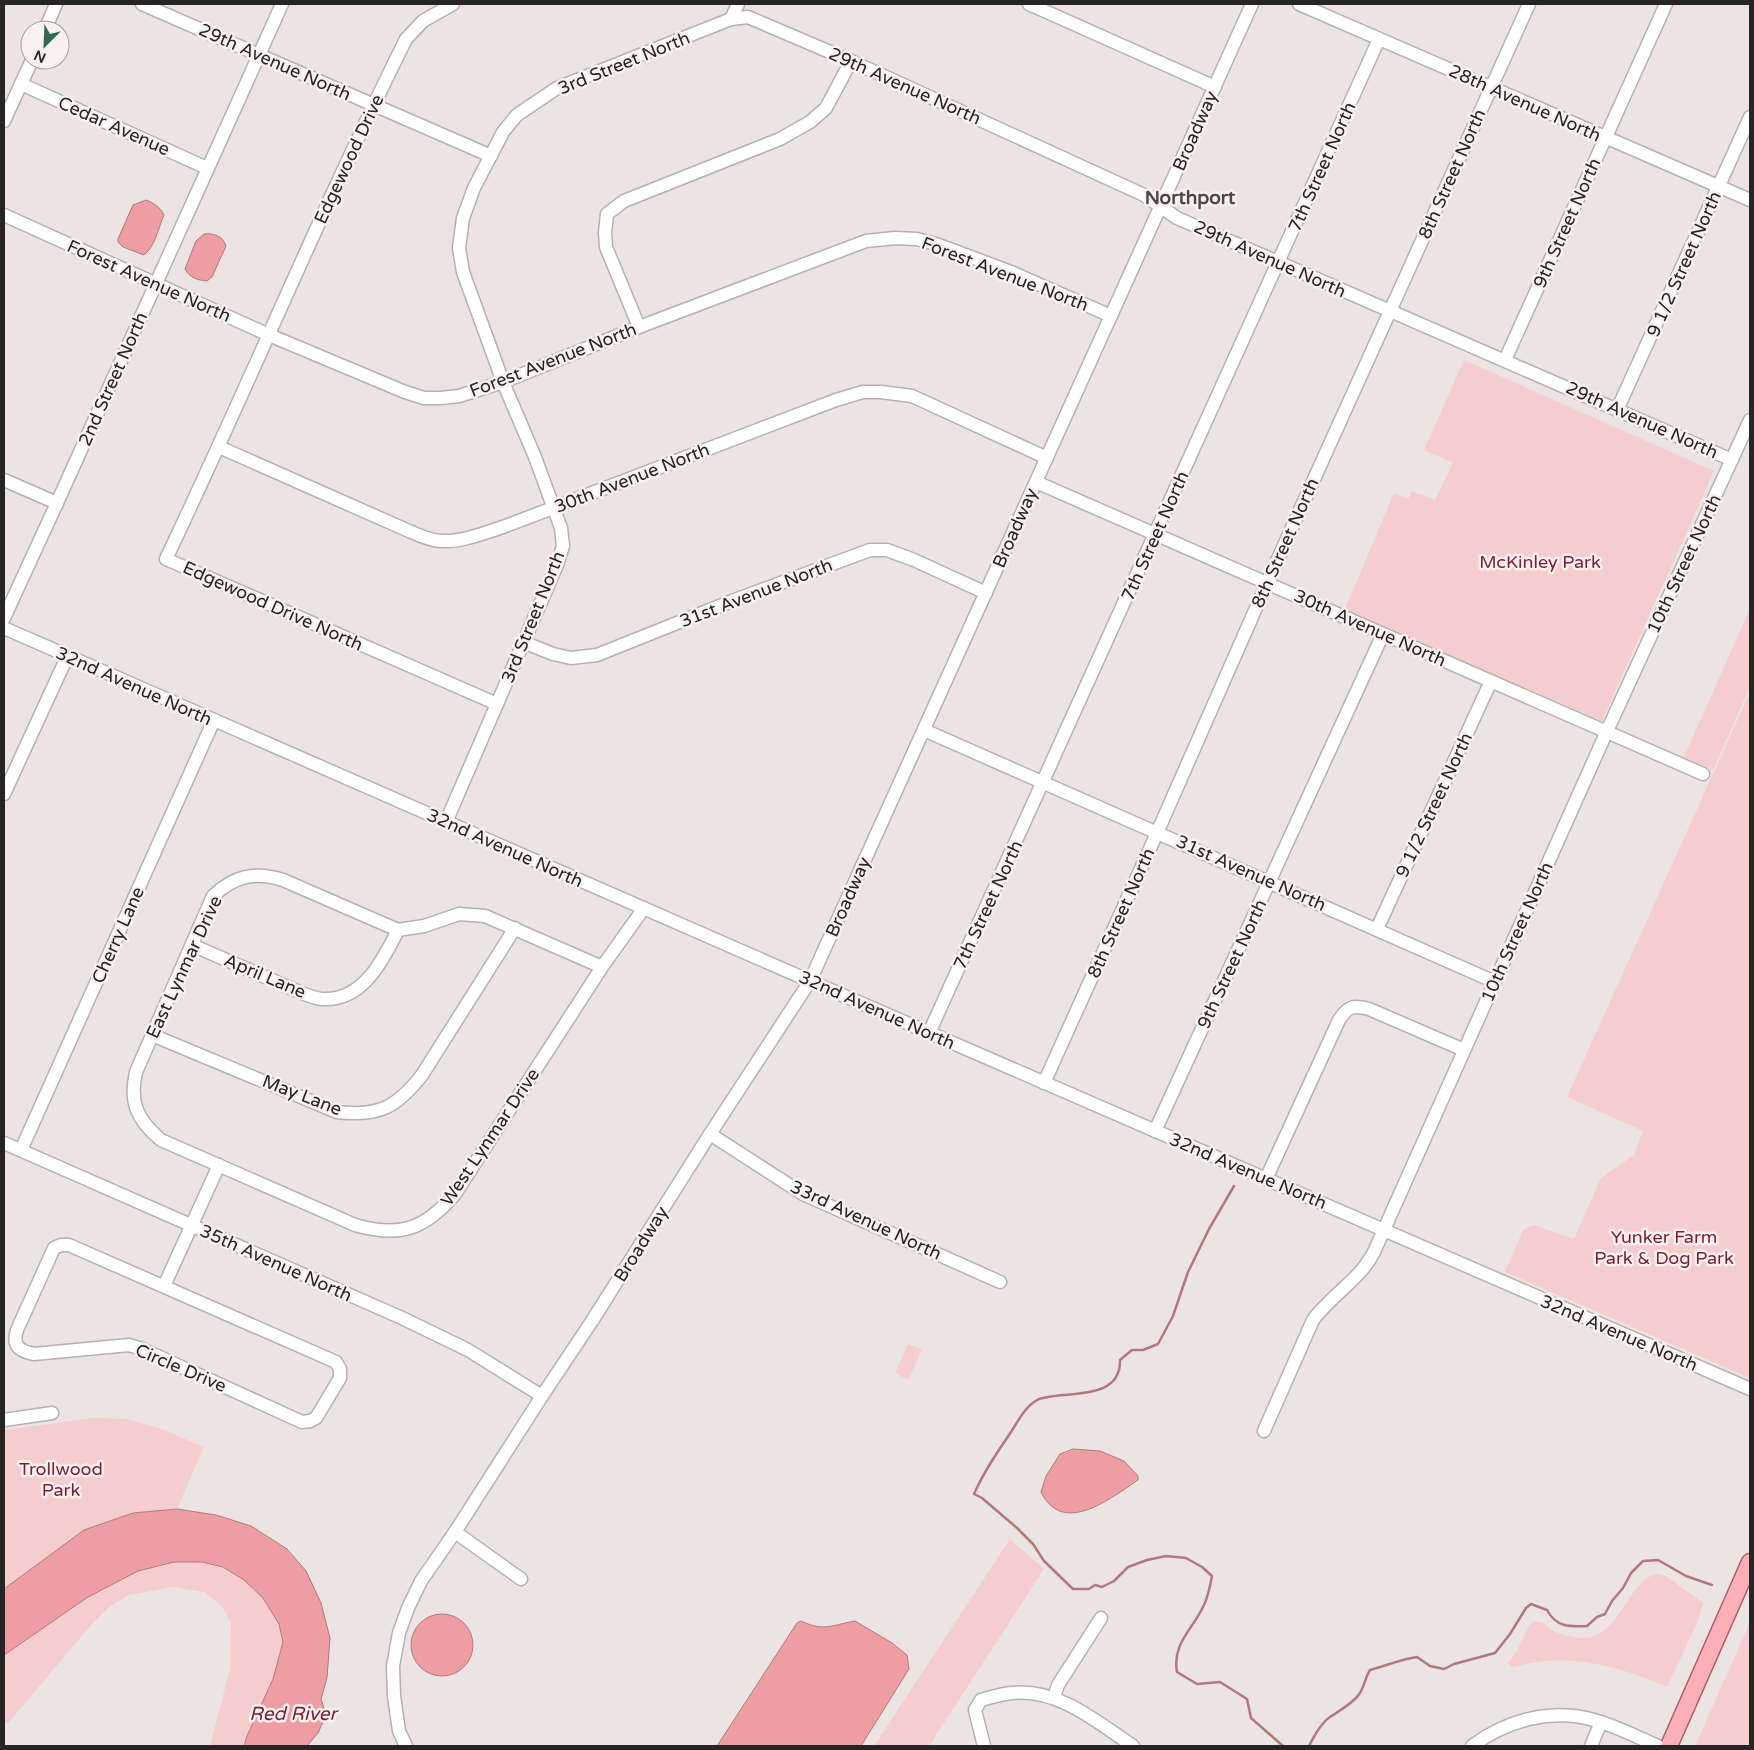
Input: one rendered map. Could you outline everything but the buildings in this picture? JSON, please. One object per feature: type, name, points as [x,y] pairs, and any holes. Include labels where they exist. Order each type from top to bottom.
[{"type":"main road","points":[[1669,1746],[1750,1562]]},
{"type":"street","points":[[49,20],[56,4]]},
{"type":"street","name":"29th Avenue North","points":[[142,4],[491,156]]},
{"type":"street","name":"2nd Street North","points":[[4,618],[282,4]]},
{"type":"street","name":"Edgewood Drive","points":[[269,335],[406,39],[423,21],[453,4]]},
{"type":"street","points":[[731,19],[738,4]]},
{"type":"street","points":[[1029,4],[1215,87]]},
{"type":"street","name":"Broadway","points":[[406,1746],[400,1731],[394,1696],[394,1666],[399,1633],[421,1581],[592,1322],[710,1134],[810,981],[1162,207],[1252,4]]},
{"type":"street","name":"28th Avenue North","points":[[1299,4],[1750,200]]},
{"type":"street","name":"8th Street North","points":[[1044,1083],[1158,833],[1267,583],[1529,4]]},
{"type":"street","name":"9th Street North","points":[[1505,360],[1666,4]]},
{"type":"street","name":"29th Avenue North","points":[[731,19],[748,17],[851,61],[1144,195],[1177,218],[1732,460]]},
{"type":"street","name":"3rd Street North","points":[[446,822],[558,565],[563,546],[561,528],[554,508],[535,457],[502,382],[463,272],[459,248],[463,218],[474,188],[503,132],[517,116],[557,88],[731,19]]},
{"type":"street","name":"7th Street North","points":[[929,1033],[1044,783],[1379,39]]},
{"type":"street","points":[[639,327],[606,247],[605,233],[608,214],[624,201],[780,139],[810,122],[826,108],[851,61]]},
{"type":"street","points":[[4,121],[27,70]]},
{"type":"street","name":"Cedar Avenue","points":[[21,84],[207,168]]},
{"type":"street","name":"9 1/2 Street North","points":[[1617,410],[1750,117]]},
{"type":"street","name":"Forest Avenue North","points":[[4,215],[269,335],[405,392],[424,398],[459,396],[502,382],[639,327],[866,242],[895,238],[917,239],[939,245],[1011,272],[1111,316]]},
{"type":"street","name":"Edgewood Drive North","points":[[269,335],[166,559],[497,704]]},
{"type":"street","name":"30th Avenue North","points":[[219,447],[409,531],[429,539],[442,541],[470,537],[503,527],[836,400],[863,392],[912,396],[1047,458]]},
{"type":"street","name":"10th Street North","points":[[1264,1431],[1313,1320],[1322,1307],[1367,1266],[1607,731],[1750,420]]},
{"type":"street","points":[[4,480],[57,503]]},
{"type":"street","name":"30th Avenue North","points":[[1036,482],[1703,774]]},
{"type":"street","name":"31st Avenue North","points":[[524,642],[553,654],[571,658],[597,656],[732,601],[870,550],[887,550],[907,557],[986,593]]},
{"type":"street","name":"32nd Avenue North","points":[[4,628],[929,1033],[1750,1389]]},
{"type":"street","name":"9th Street North","points":[[1155,1131],[1383,634]]},
{"type":"street","points":[[4,794],[67,656]]},
{"type":"street","name":"9 1/2 Street North","points":[[1377,928],[1491,681]]},
{"type":"street","name":"Cherry Lane","points":[[21,1150],[214,720]]},
{"type":"street","name":"31st Avenue North","points":[[924,730],[1377,928],[1495,982]]},
{"type":"street","name":"East Lynmar Drive","points":[[219,1165],[161,1140],[148,1129],[140,1118],[134,1104],[132,1087],[136,1072],[213,896],[224,885],[238,878],[268,875],[398,930]]},
{"type":"street","name":"West Lynmar Drive","points":[[219,1165],[355,1226],[391,1231],[411,1228],[428,1220],[442,1210],[455,1194],[602,967],[644,908]]},
{"type":"street","points":[[398,930],[424,926],[460,914],[485,916],[602,967]]},
{"type":"street","name":"May Lane","points":[[152,1035],[338,1112],[355,1114],[387,1108],[410,1091],[422,1075],[514,928]]},
{"type":"street","name":"April Lane","points":[[192,945],[304,994],[323,999],[341,996],[359,988],[384,959],[398,930]]},
{"type":"street","points":[[1266,1179],[1339,1020],[1346,1010],[1357,1006],[1368,1009],[1464,1050]]},
{"type":"street","name":"33rd Avenue North","points":[[710,1134],[810,1198],[1000,1282]]},
{"type":"street","name":"35th Avenue North","points":[[4,1143],[402,1318],[468,1350],[542,1396]]},
{"type":"street","points":[[164,1286],[219,1165]]},
{"type":"street","name":"Circle Drive","points":[[60,1245],[69,1245],[164,1286],[336,1362],[340,1369],[340,1378],[316,1418],[302,1422],[142,1349],[129,1346],[34,1354],[24,1352],[17,1347],[14,1339],[54,1248],[60,1245]]},
{"type":"street","points":[[4,1420],[52,1413]]},
{"type":"street","points":[[455,1532],[521,1579]]},
{"type":"street","points":[[1054,1698],[1058,1685],[1101,1618]]},
{"type":"street","points":[[984,1746],[975,1710],[981,1700],[1012,1692],[1027,1692],[1054,1698],[1079,1710],[1133,1746]]},
{"type":"street","points":[[1472,1746],[1485,1736],[1508,1725],[1547,1716],[1580,1717],[1601,1722],[1658,1746]]},
{"type":"street","points":[[1590,1746],[1601,1722]]},
{"type":"green space","name":"McKinley Park","points":[[1464,360],[1714,471],[1602,721],[1345,609],[1394,493],[1408,499],[1412,491],[1435,500],[1453,463],[1424,450]]},
{"type":"green space","points":[[1750,609],[1750,687],[1713,770],[1684,757]]},
{"type":"green space","name":"Yunker Farm Park & Dog Park","points":[[1750,692],[1750,1378],[1505,1272],[1523,1230],[1534,1225],[1574,1239],[1601,1178],[1634,1155],[1643,1131],[1567,1097]]},
{"type":"green space","points":[[908,1344],[922,1350],[908,1380],[895,1373]]},
{"type":"green space","name":"Trollwood Park","points":[[93,1418],[126,1419],[159,1428],[204,1447],[177,1509],[133,1513],[84,1530],[4,1589],[4,1430]]},
{"type":"green space","points":[[1010,1539],[1044,1569],[929,1746],[874,1746]]},
{"type":"green space","points":[[174,1562],[202,1562],[223,1567],[244,1580],[263,1598],[279,1624],[283,1642],[273,1679],[244,1746],[210,1746],[230,1669],[231,1623],[221,1605],[204,1592],[173,1587],[129,1595],[110,1606],[91,1625],[10,1721],[4,1724],[4,1655],[88,1597],[138,1571]]},
{"type":"green space","points":[[1658,1574],[1666,1576],[1703,1603],[1698,1621],[1667,1687],[1638,1675],[1591,1663],[1559,1660],[1512,1667],[1508,1664],[1516,1653],[1529,1625],[1536,1621],[1543,1623],[1555,1632],[1566,1635],[1582,1638],[1595,1636],[1606,1629],[1615,1619],[1639,1585],[1648,1578]]},
{"type":"green space","points":[[1750,1622],[1750,1746],[1695,1746]]},
{"type":"water","points":[[146,200],[157,206],[164,215],[154,242],[144,255],[123,247],[118,242],[118,239],[133,205]]},
{"type":"water","points":[[204,234],[218,236],[226,246],[212,277],[207,281],[194,278],[185,269],[196,241]]},
{"type":"water","points":[[1073,1449],[1100,1451],[1124,1461],[1138,1476],[1138,1480],[1115,1496],[1088,1510],[1074,1513],[1062,1512],[1050,1505],[1041,1492],[1046,1476],[1060,1454]]},
{"type":"water","name":"Red River","points":[[177,1509],[216,1515],[251,1526],[287,1549],[306,1571],[321,1603],[330,1638],[327,1678],[321,1699],[326,1715],[318,1733],[307,1746],[244,1746],[273,1679],[283,1642],[279,1624],[263,1598],[244,1580],[223,1567],[202,1562],[174,1562],[138,1571],[88,1597],[4,1655],[4,1589],[84,1530],[133,1513]]},
{"type":"water","points":[[436,1614],[448,1614],[464,1623],[471,1633],[473,1645],[471,1657],[464,1667],[448,1676],[436,1676],[425,1671],[416,1662],[411,1651],[411,1639],[416,1628],[425,1619]]},
{"type":"water","points":[[801,1621],[822,1627],[855,1621],[892,1643],[907,1655],[909,1669],[861,1746],[717,1746],[797,1623]]},
{"type":"waterway","points":[[1234,1186],[1209,1229],[1188,1272],[1173,1316],[1158,1344],[1143,1350],[1132,1350],[1120,1360],[1118,1372],[1113,1381],[1105,1387],[1083,1393],[1041,1398],[1029,1406],[996,1455],[974,1494],[982,1498],[1017,1528],[1033,1544],[1044,1561],[1073,1589],[1089,1589],[1095,1585],[1102,1587],[1114,1581],[1128,1567],[1166,1556],[1186,1558],[1202,1567],[1212,1576],[1210,1588],[1199,1615],[1180,1645],[1177,1653],[1177,1672],[1197,1684],[1220,1682],[1247,1699],[1251,1718],[1283,1746]]},
{"type":"waterway","points":[[1309,1746],[1315,1734],[1324,1723],[1359,1695],[1370,1670],[1417,1657],[1430,1666],[1444,1669],[1454,1664],[1495,1653],[1510,1634],[1526,1608],[1531,1604],[1547,1610],[1555,1620],[1564,1625],[1587,1626],[1597,1617],[1605,1614],[1631,1573],[1643,1561],[1658,1560],[1686,1576],[1712,1585]]},
{"type":"district","name":"Northport","points":[[1190,198]]}]
